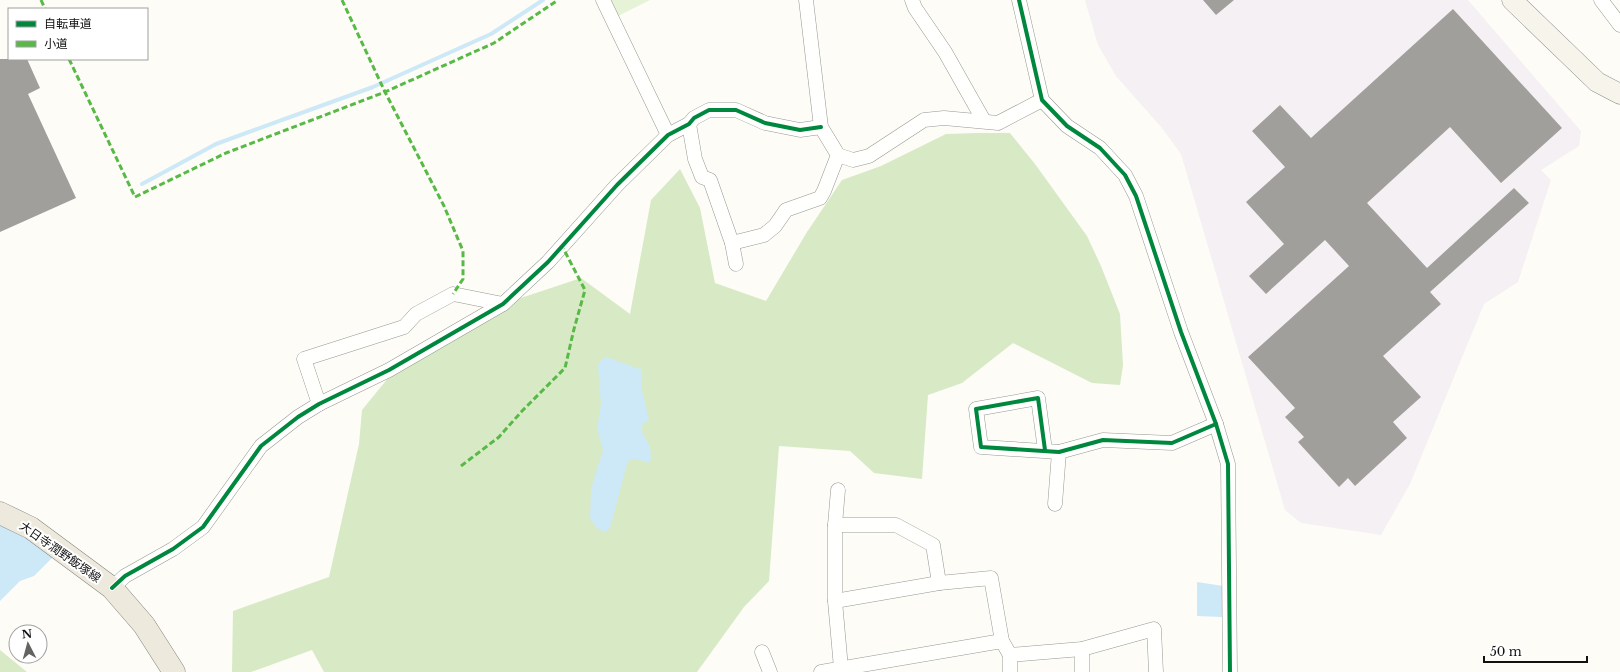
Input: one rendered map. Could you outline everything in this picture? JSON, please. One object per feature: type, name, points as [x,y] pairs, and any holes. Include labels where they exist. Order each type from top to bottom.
[{"type":"main road","name":"大日寺潤野飯塚線","points":[[0,513],[31,528],[112,588],[144,625],[174,672]]},
{"type":"street","points":[[603,0],[668,135]]},
{"type":"street","points":[[806,0],[821,127],[838,155],[853,160],[869,156],[924,120],[944,118],[998,123],[1042,100]]},
{"type":"street","points":[[912,0],[915,8],[946,52],[984,121]]},
{"type":"street","points":[[1019,0],[1042,100],[1067,126],[1100,148],[1126,175],[1136,196],[1181,332],[1216,424],[1228,464],[1229,672]]},
{"type":"street","points":[[1512,0],[1597,82],[1620,94]]},
{"type":"street","points":[[1602,1],[1620,25]]},
{"type":"street","points":[[112,588],[125,576],[173,549],[203,527],[261,446],[298,417],[319,404],[389,370],[503,304],[548,262],[617,185],[668,135],[689,124],[694,118],[709,110],[736,110],[765,123],[800,130],[821,127]]},
{"type":"street","points":[[689,124],[695,159],[702,177],[710,180],[732,243],[736,264]]},
{"type":"street","points":[[732,243],[764,235],[775,226],[786,210],[820,198],[838,155]]},
{"type":"street","points":[[319,404],[304,359],[404,327],[416,314],[453,294],[503,304]]},
{"type":"street","points":[[1055,504],[1052,451],[1038,398],[976,409],[981,447],[1052,451],[1103,440],[1172,443],[1216,424]]},
{"type":"street","points":[[838,490],[835,525],[834,601],[841,668]]},
{"type":"street","points":[[835,525],[896,525],[933,545],[939,583]]},
{"type":"street","points":[[834,601],[939,583],[992,578],[1002,641],[1010,655],[1010,672]]},
{"type":"street","points":[[1010,655],[1082,649],[1154,629],[1156,672]]},
{"type":"street","points":[[821,672],[1002,641]]},
{"type":"street","points":[[1082,649],[1082,672]]},
{"type":"street","points":[[762,652],[770,672]]},
{"type":"shaded area","points":[[1085,0],[1468,0],[1581,131],[1579,146],[1541,170],[1551,180],[1518,282],[1484,304],[1410,484],[1381,535],[1301,523],[1285,510],[1181,154],[1162,128],[1116,76],[1098,45]]},
{"type":"green space","points":[[611,0],[650,0],[618,16]]},
{"type":"green space","points":[[1010,133],[1035,164],[1087,236],[1101,266],[1120,314],[1123,365],[1120,385],[1092,383],[1013,343],[962,383],[928,395],[922,479],[874,473],[850,451],[779,446],[769,581],[744,607],[697,672],[324,672],[312,650],[251,672],[232,672],[233,611],[329,577],[359,444],[362,410],[402,361],[503,304],[581,278],[630,314],[651,200],[680,169],[700,208],[715,283],[766,301],[807,232],[842,180],[881,166],[946,134]]},
{"type":"green space","points":[[0,650],[8,657],[8,664],[17,664],[27,672],[0,672]]},
{"type":"water","points":[[603,358],[609,358],[642,370],[641,387],[649,420],[642,425],[642,432],[650,447],[651,459],[648,463],[638,459],[631,459],[627,464],[610,528],[605,532],[598,529],[590,519],[591,489],[603,450],[597,429],[601,404],[598,365]]},
{"type":"water","points":[[0,521],[55,555],[34,576],[20,581],[0,601]]},
{"type":"water","points":[[1197,582],[1223,586],[1222,617],[1197,616]]},
{"type":"building","points":[[1203,0],[1234,0],[1216,15]]},
{"type":"building","points":[[1453,9],[1562,128],[1501,183],[1450,127],[1367,203],[1427,268],[1514,188],[1529,203],[1430,292],[1441,304],[1383,356],[1421,397],[1393,422],[1407,438],[1355,486],[1348,478],[1339,487],[1298,442],[1304,437],[1285,417],[1295,408],[1248,357],[1349,266],[1325,240],[1266,294],[1249,276],[1284,244],[1246,202],[1285,167],[1252,131],[1280,105],[1311,138]]},
{"type":"building","points":[[0,59],[27,60],[40,88],[28,94],[76,198],[0,232]]},
{"type":"waterway","points":[[142,184],[216,144],[373,87],[491,34],[543,0]]},
{"type":"marked path","points":[[41,0],[45,8]]},
{"type":"marked path","points":[[342,0],[385,92],[444,206],[463,251],[463,279],[453,294]]},
{"type":"marked path","points":[[69,60],[135,197],[226,153],[385,92],[494,43],[558,0]]},
{"type":"marked path","points":[[461,466],[499,437],[522,411],[565,368],[585,290],[562,246]]},
{"type":"cycle path","points":[[1019,0],[1042,100],[1067,126],[1100,148],[1125,175],[1136,196],[1181,332],[1216,424],[1228,464],[1230,672]]},
{"type":"cycle path","points":[[112,588],[125,576],[173,549],[203,527],[261,446],[298,417],[319,404],[389,370],[503,304],[548,262],[617,185],[668,135],[689,124],[694,118],[709,110],[736,110],[765,123],[800,130],[821,127]]},
{"type":"cycle path","points":[[1045,450],[1038,398],[976,409],[981,447],[1059,452],[1103,440],[1172,443],[1216,424]]}]
